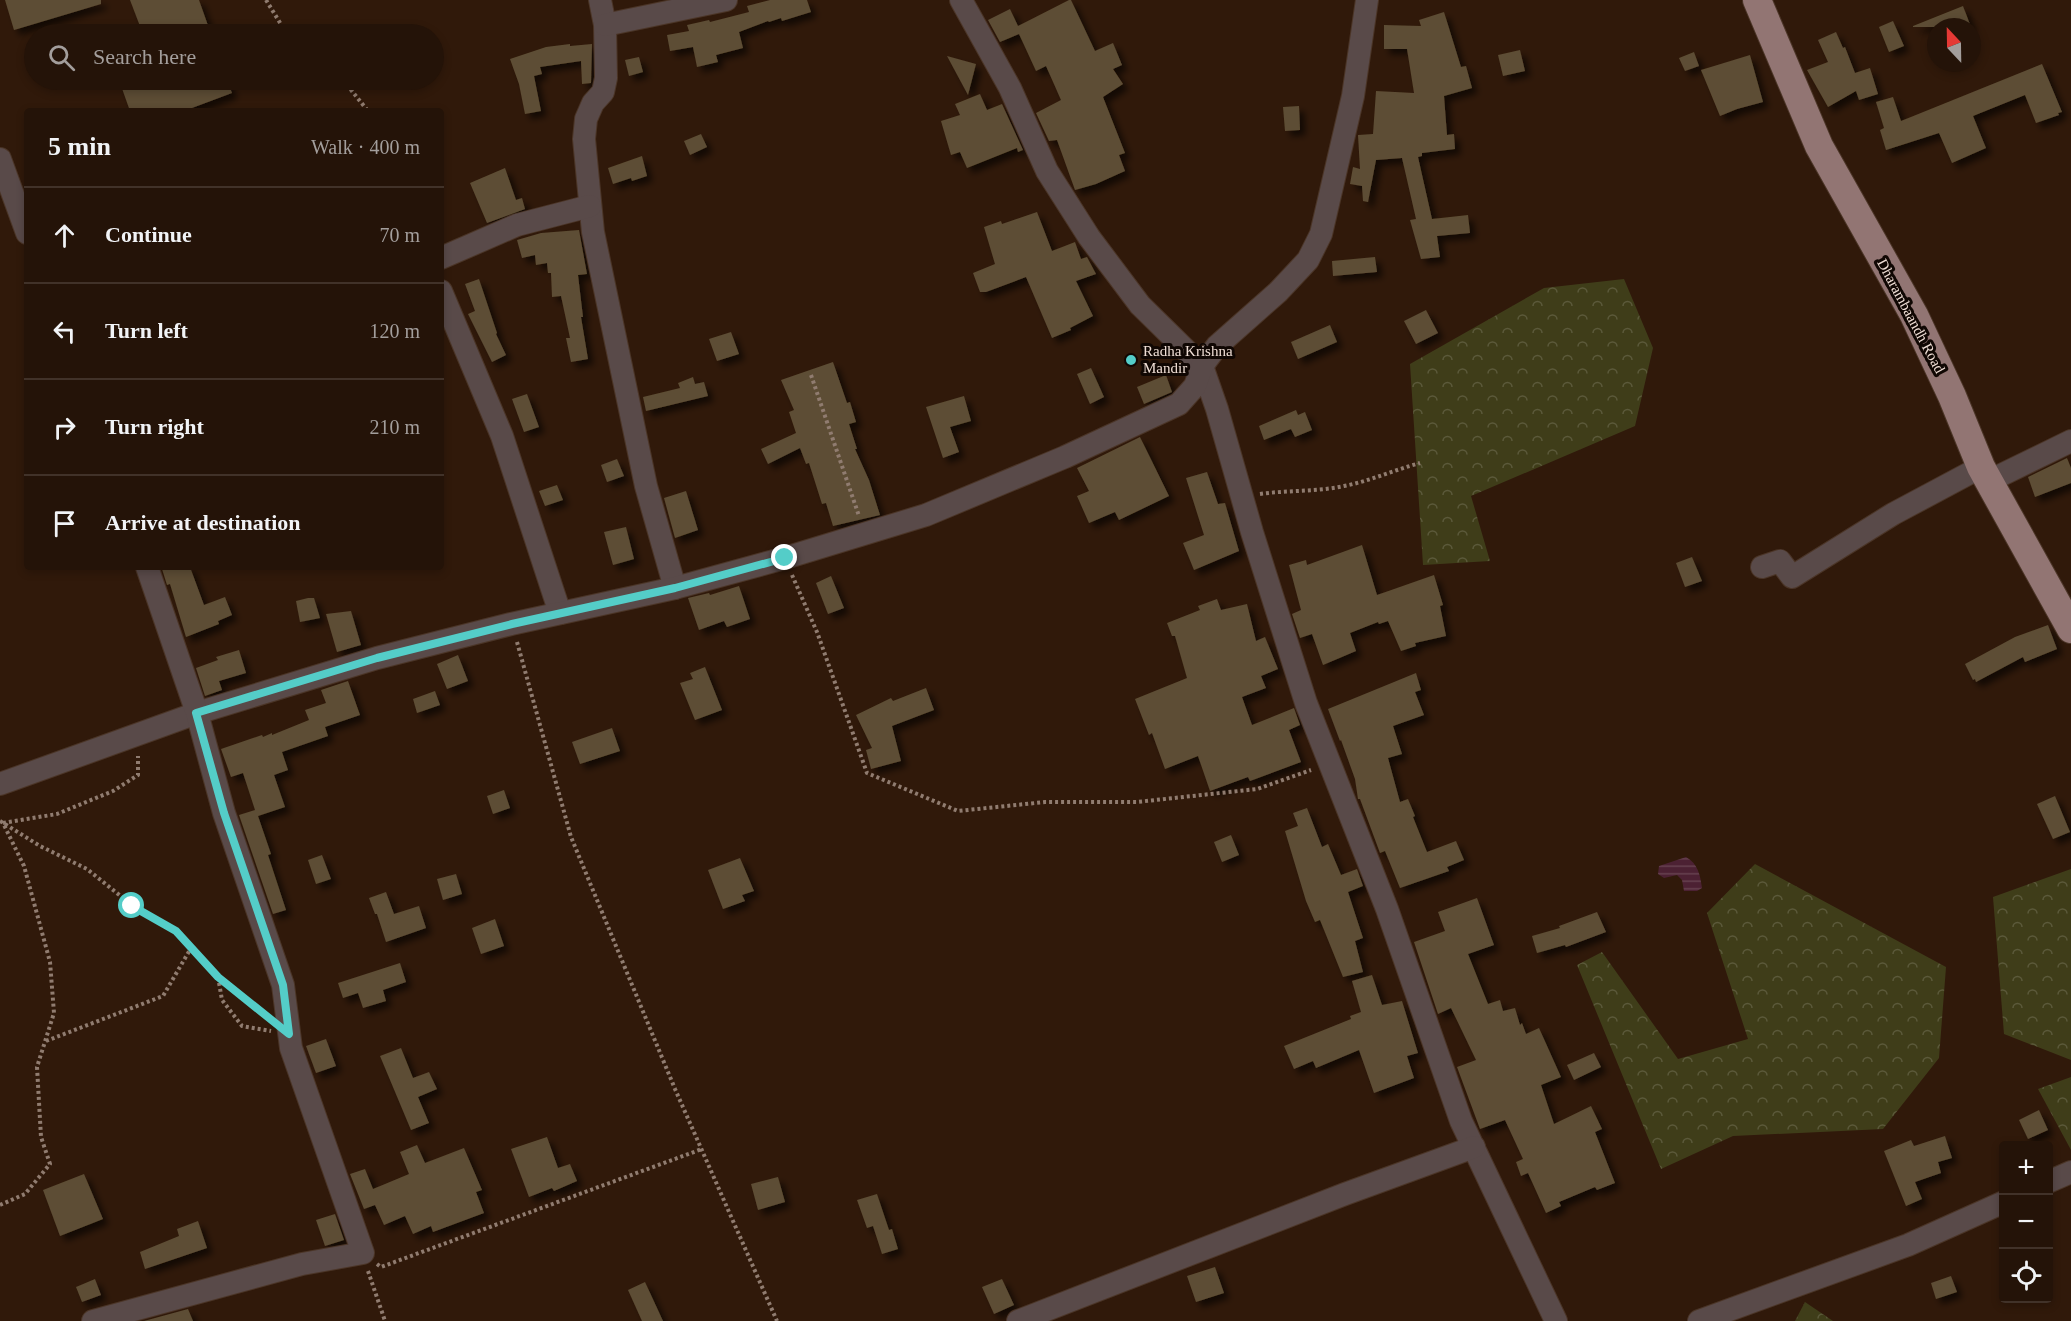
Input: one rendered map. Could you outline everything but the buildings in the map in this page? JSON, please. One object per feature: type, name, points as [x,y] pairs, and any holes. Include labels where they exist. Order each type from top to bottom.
[{"type":"main road","name":"Dharambaandh Road","points":[[1756,0],[1819,146],[1914,315],[1985,474],[2071,629]]},
{"type":"street","points":[[600,0],[605,25],[606,78],[603,92],[593,103],[586,119],[584,139],[593,232],[646,486],[675,588]]},
{"type":"street","points":[[605,25],[726,0]]},
{"type":"street","points":[[961,0],[1010,88],[1047,171],[1089,237],[1140,305],[1202,366],[1306,703],[1387,909],[1461,1121],[1556,1321]]},
{"type":"street","points":[[0,784],[196,713],[377,658],[512,624],[675,588],[866,534],[948,506],[1065,457],[1179,404],[1195,386],[1202,366],[1217,346],[1278,292],[1308,260],[1321,234],[1353,96],[1367,0]]},
{"type":"street","points":[[0,159],[24,224]]},
{"type":"street","points":[[444,257],[516,225],[590,206]]},
{"type":"street","points":[[444,298],[502,436],[560,613]]},
{"type":"street","points":[[1762,567],[1780,561],[1792,577],[1893,514],[1985,474],[2071,441]]},
{"type":"street","points":[[93,1321],[302,1264],[363,1253],[291,1047],[283,985],[224,813],[196,713],[148,570]]},
{"type":"street","points":[[1018,1321],[1345,1194],[1474,1147]]},
{"type":"street","points":[[2053,1180],[2071,1172]]},
{"type":"street","points":[[1700,1321],[1908,1245],[1999,1204]]},
{"type":"path","points":[[266,0],[281,24]]},
{"type":"path","points":[[351,90],[366,108]]},
{"type":"path","points":[[811,375],[866,534]]},
{"type":"path","points":[[1242,497],[1263,493],[1343,487],[1378,478],[1420,463]]},
{"type":"path","points":[[785,558],[817,632],[867,773],[958,811],[1045,802],[1137,802],[1257,789],[1329,763]]},
{"type":"path","points":[[512,624],[571,837],[675,1089],[777,1321]]},
{"type":"path","points":[[2,822],[57,814],[113,791],[138,775],[139,734]]},
{"type":"path","points":[[2,822],[40,846],[87,869],[132,906],[176,931],[218,977],[289,1034]]},
{"type":"path","points":[[0,1205],[24,1194],[50,1164],[41,1137],[37,1067],[54,1013],[50,962],[24,866],[2,822]]},
{"type":"path","points":[[45,1042],[163,996],[191,947]]},
{"type":"path","points":[[218,977],[222,1000],[242,1026],[289,1034]]},
{"type":"path","points":[[363,1253],[381,1268],[702,1149]]},
{"type":"path","points":[[363,1253],[385,1321]]},
{"type":"green space","points":[[1624,279],[1653,348],[1635,426],[1471,496],[1490,561],[1423,565],[1410,364],[1544,288]]},
{"type":"green space","points":[[1755,864],[1946,967],[1939,1058],[1883,1129],[1733,1136],[1661,1169],[1577,965],[1602,952],[1678,1059],[1748,1039],[1707,913]]},
{"type":"green space","points":[[2071,869],[2071,1060],[2004,1034],[1993,897]]},
{"type":"green space","points":[[2071,1077],[2071,1150],[2038,1089]]},
{"type":"green space","points":[[1805,1302],[1833,1321],[1795,1321]]},
{"type":"shaded area","points":[[1686,857],[1696,866],[1699,874],[1702,888],[1697,891],[1684,891],[1682,880],[1677,875],[1664,878],[1658,874],[1659,866]]},
{"type":"place","name":"Radha Krishna Mandir","points":[[1131,360]]},
{"type":"route","points":[[132,906],[176,931],[218,977],[289,1034],[283,985],[224,813],[196,713],[377,658],[512,624],[675,588],[785,558]]}]
